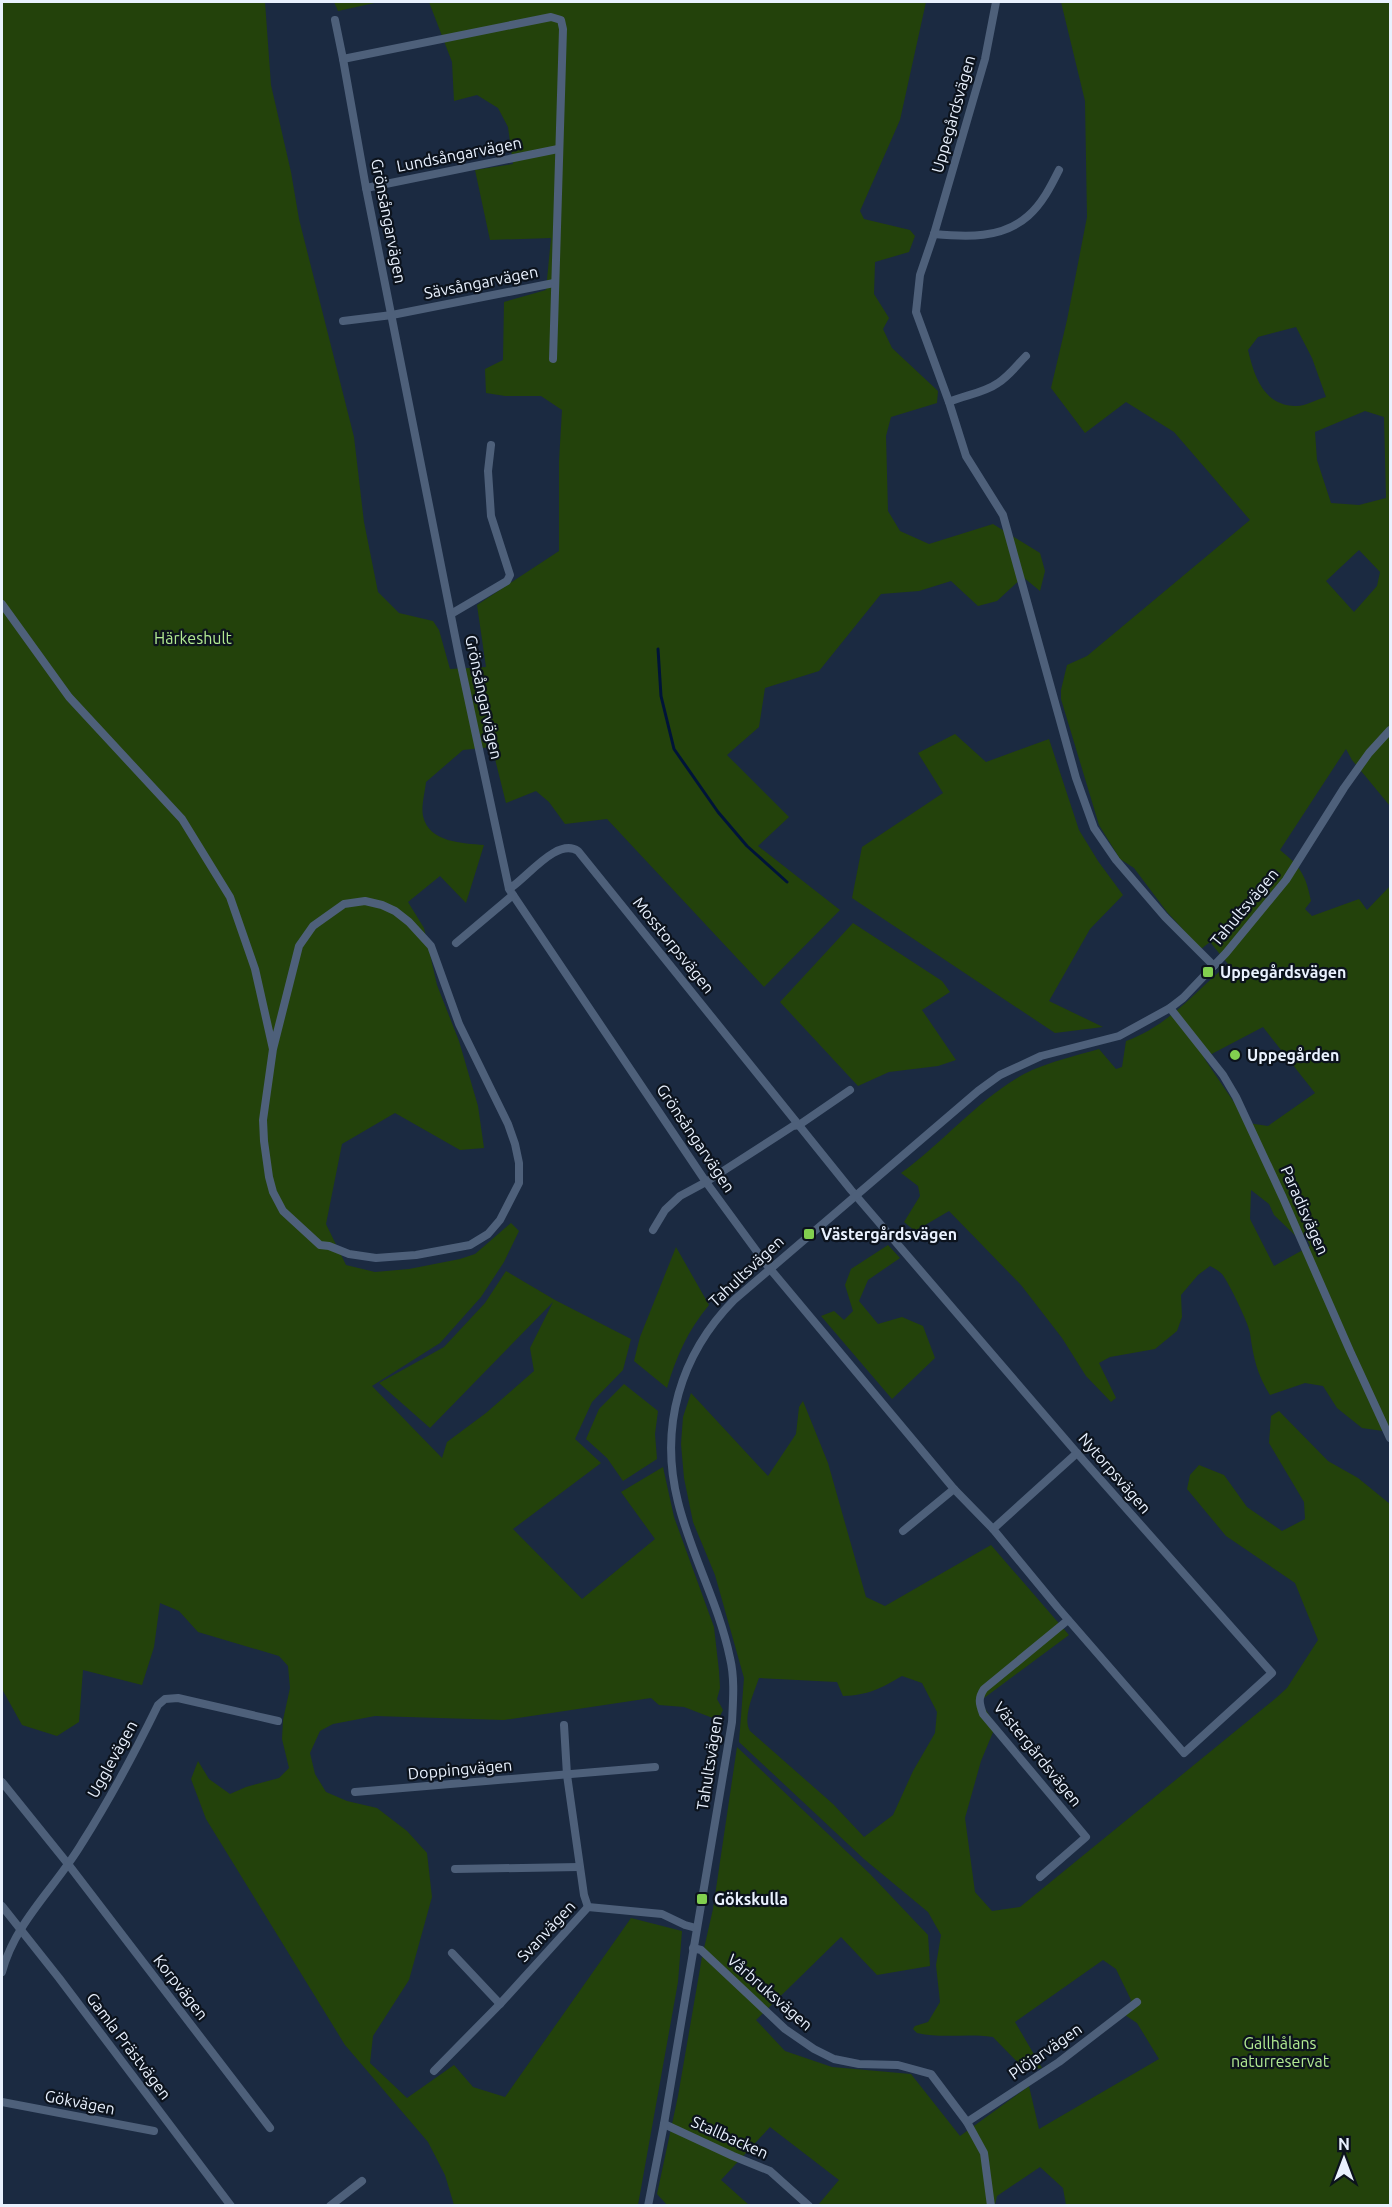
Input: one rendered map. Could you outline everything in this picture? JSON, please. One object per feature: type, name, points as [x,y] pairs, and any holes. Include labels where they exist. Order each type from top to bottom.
[{"type":"street","name":"Uppegårdsvägen","points":[[996,2],[985,59],[920,275],[916,312],[966,456],[1003,515],[1076,778],[1094,828],[1116,860],[1166,917],[1214,966]]},
{"type":"street","points":[[343,59],[556,17],[561,20],[563,29],[553,359]]},
{"type":"street","name":"Grönsångarvägen","points":[[335,20],[366,188],[470,709],[511,892],[706,1182],[770,1268]]},
{"type":"street","name":"Lundsångarvägen","points":[[366,188],[558,149]]},
{"type":"street","points":[[934,234],[985,236],[1007,229],[1028,216],[1046,194],[1059,170]]},
{"type":"street","name":"Sävsångarvägen","points":[[343,321],[392,315],[554,283]]},
{"type":"street","points":[[949,402],[978,393],[998,383],[1026,356]]},
{"type":"street","points":[[452,614],[507,581],[510,575],[491,516],[488,471],[491,445]]},
{"type":"street","points":[[2,604],[69,697],[183,819],[230,897],[255,969],[273,1049],[263,1120],[269,1177],[273,1192],[283,1211],[320,1245],[349,1254],[376,1258],[416,1255],[470,1245],[488,1234],[500,1220],[519,1183],[519,1163],[515,1144],[508,1124],[459,1024],[431,946],[409,922],[382,904],[365,901],[344,904],[313,926],[299,946],[273,1049]]},
{"type":"street","name":"Tahultsvägen","points":[[648,2205],[664,2124],[732,1722],[733,1689],[730,1659],[720,1622],[678,1502],[671,1452],[674,1417],[687,1365],[705,1334],[734,1300],[858,1197],[970,1097],[1000,1075],[1041,1056],[1119,1036],[1170,1008],[1214,966],[1262,912],[1286,880],[1359,766],[1390,730]]},
{"type":"street","name":"Mosstorpsvägen","points":[[456,944],[552,853],[561,848],[571,847],[578,851],[858,1197]]},
{"type":"street","name":"Paradisvägen","points":[[1170,1008],[1223,1075],[1236,1097],[1390,1438]]},
{"type":"street","points":[[653,1230],[665,1210],[680,1196],[799,1125],[850,1090]]},
{"type":"street","name":"Nytorpsvägen","points":[[858,1197],[1077,1453],[1272,1673],[1184,1753],[1068,1620]]},
{"type":"street","points":[[770,1268],[954,1489],[993,1529],[1068,1620]]},
{"type":"street","points":[[993,1529],[1077,1453]]},
{"type":"street","points":[[903,1531],[954,1489]]},
{"type":"street","name":"Västergårdsvägen","points":[[1040,1877],[1086,1837],[983,1714],[979,1704],[984,1689],[1068,1620]]},
{"type":"street","name":"Ugglevägen","points":[[20,1929],[82,1845],[158,1706],[165,1699],[178,1698],[278,1721]]},
{"type":"street","points":[[564,1725],[567,1775],[579,1867],[588,1907]]},
{"type":"street","name":"Doppingvägen","points":[[355,1792],[655,1767]]},
{"type":"street","name":"Korpvägen","points":[[2,1782],[68,1864],[270,2128]]},
{"type":"street","points":[[455,1869],[579,1867]]},
{"type":"street","name":"Gamla Prästvägen","points":[[2,1906],[231,2205]]},
{"type":"street","name":"Svanvägen","points":[[434,2071],[500,2004],[588,1907],[662,1914],[696,1928]]},
{"type":"street","points":[[2,1969],[20,1929]]},
{"type":"street","name":"Vårbruksvägen","points":[[693,1948],[701,1950],[785,2029],[814,2049],[834,2059],[859,2064],[898,2065],[931,2074],[967,2122],[984,2153],[992,2205]]},
{"type":"street","points":[[452,1953],[500,2004]]},
{"type":"street","name":"Plöjarvägen","points":[[967,2122],[1059,2062],[1137,2002]]},
{"type":"street","name":"Gökvägen","points":[[2,2102],[154,2131]]},
{"type":"street","name":"Stallbacken","points":[[664,2124],[770,2171],[809,2205]]},
{"type":"street","points":[[330,2205],[362,2181]]},
{"type":"green space","name":"Härkeshult","points":[[2,2],[265,2],[271,85],[299,219],[354,437],[364,522],[378,592],[399,613],[433,621],[439,630],[450,669],[486,667],[477,605],[559,551],[559,461],[562,410],[541,396],[505,396],[486,393],[485,369],[503,360],[504,302],[546,290],[551,238],[490,240],[475,170],[513,164],[508,127],[498,108],[477,95],[454,101],[452,62],[429,2],[926,2],[900,120],[860,211],[864,219],[910,230],[915,236],[909,252],[875,262],[874,294],[889,318],[883,329],[892,348],[938,391],[937,403],[891,417],[886,436],[888,511],[900,531],[929,544],[993,524],[1040,553],[1045,571],[1040,591],[1023,577],[997,601],[978,606],[951,581],[919,591],[881,594],[819,671],[765,688],[759,727],[727,755],[789,817],[758,846],[840,910],[764,987],[607,819],[565,824],[549,802],[536,791],[506,803],[492,747],[463,750],[426,782],[423,816],[432,832],[448,840],[484,845],[466,903],[440,876],[408,902],[424,928],[437,985],[459,1041],[478,1106],[484,1148],[460,1150],[395,1113],[342,1144],[326,1224],[346,1265],[375,1272],[409,1269],[460,1259],[475,1254],[511,1223],[519,1231],[504,1262],[481,1297],[440,1343],[372,1386],[442,1458],[447,1442],[486,1413],[534,1371],[530,1348],[553,1302],[430,1428],[379,1383],[444,1347],[485,1303],[506,1271],[555,1300],[631,1339],[623,1370],[592,1402],[575,1439],[601,1463],[513,1529],[582,1599],[655,1539],[621,1492],[663,1467],[674,1517],[714,1627],[720,1688],[717,1699],[723,1710],[718,1720],[684,1707],[659,1705],[651,1698],[504,1720],[375,1716],[333,1724],[320,1731],[310,1753],[315,1774],[326,1792],[347,1801],[377,1808],[407,1831],[427,1853],[432,1897],[409,1980],[373,2036],[370,2063],[407,2098],[454,2065],[473,2087],[505,2097],[631,1918],[682,1931],[678,1982],[638,2205],[454,2205],[445,2175],[428,2142],[345,2045],[206,1819],[191,1779],[198,1761],[209,1779],[230,1794],[279,1778],[289,1768],[282,1739],[283,1720],[290,1688],[288,1666],[279,1656],[198,1632],[179,1611],[160,1603],[154,1647],[142,1685],[83,1670],[79,1722],[57,1736],[22,1725],[2,1689]]},
{"type":"green space","points":[[334,2],[379,2],[338,11]]},
{"type":"green space","points":[[1061,2],[1390,2],[1390,806],[1352,760],[1346,749],[1280,850],[1297,866],[1307,884],[1311,901],[1305,909],[1312,916],[1359,899],[1367,910],[1390,886],[1390,1432],[1362,1428],[1337,1408],[1323,1386],[1305,1383],[1270,1395],[1259,1373],[1249,1328],[1242,1312],[1222,1274],[1210,1266],[1198,1275],[1181,1295],[1182,1317],[1177,1331],[1155,1349],[1110,1357],[1099,1363],[1116,1398],[1111,1402],[1086,1376],[1062,1338],[1021,1285],[949,1211],[915,1231],[904,1222],[920,1196],[918,1186],[901,1173],[991,1096],[1032,1070],[1099,1049],[1116,1069],[1122,1067],[1126,1041],[1155,1027],[1228,964],[1210,942],[1201,949],[1167,912],[1134,868],[1120,859],[1099,825],[1061,699],[1067,665],[1087,656],[1250,520],[1174,432],[1126,402],[1085,433],[1051,388],[1087,217],[1085,101]],"holes":[[[1296,327],[1312,358],[1326,397],[1295,406],[1284,404],[1268,394],[1257,378],[1248,350],[1258,337]],[[1365,411],[1384,417],[1386,498],[1359,505],[1331,503],[1317,460],[1315,432]],[[1359,550],[1380,572],[1377,586],[1354,612],[1326,581]],[[1263,1027],[1315,1093],[1268,1126],[1248,1123],[1204,1058]],[[1251,1190],[1269,1204],[1274,1215],[1302,1242],[1304,1233],[1310,1246],[1274,1266],[1250,1219]]]},
{"type":"green space","points":[[955,734],[986,762],[1049,739],[1079,830],[1123,895],[1090,929],[1049,1001],[1103,1027],[1055,1033],[852,898],[862,847],[943,793],[918,753]]},
{"type":"green space","points":[[853,923],[942,981],[950,992],[922,1010],[956,1060],[938,1066],[889,1072],[858,1086],[780,1002]]},
{"type":"green space","points":[[888,1245],[900,1258],[868,1280],[859,1301],[878,1324],[902,1317],[923,1326],[935,1358],[892,1399],[821,1316],[834,1311],[844,1320],[853,1311],[845,1285],[851,1269]]},
{"type":"green space","points":[[676,1247],[709,1305],[684,1344],[667,1388],[634,1361],[640,1337]]},
{"type":"green space","points":[[624,1384],[658,1411],[655,1434],[657,1459],[623,1481],[607,1458],[586,1439],[599,1409]]},
{"type":"green space","name":"Gallhålans naturreservat","points":[[691,1393],[768,1476],[796,1434],[799,1407],[803,1401],[828,1463],[866,1597],[885,1606],[991,1545],[1069,1635],[980,1701],[996,1725],[981,1761],[965,1818],[975,1892],[992,1911],[1020,1907],[1276,1698],[1287,1688],[1318,1640],[1295,1583],[1226,1536],[1187,1489],[1190,1475],[1199,1465],[1224,1475],[1247,1507],[1282,1531],[1305,1519],[1304,1502],[1269,1443],[1271,1416],[1279,1411],[1328,1461],[1358,1478],[1390,1504],[1390,2205],[1066,2205],[1063,2188],[1040,2167],[997,2196],[995,2205],[818,2205],[839,2180],[770,2127],[721,2180],[749,2205],[667,2205],[657,2194],[713,1909],[737,1747],[870,1874],[928,1935],[930,1966],[877,1975],[841,1937],[756,2020],[785,2051],[832,2067],[911,2074],[960,2136],[1029,2086],[1039,2129],[1159,2059],[1137,2023],[1125,2015],[1131,2000],[1116,1969],[1103,1960],[1015,2022],[1042,2068],[1026,2071],[993,2037],[927,2035],[917,2033],[913,2029],[915,2026],[928,2022],[940,2002],[936,1965],[941,1935],[928,1912],[864,1859],[739,1742],[744,1678],[715,1575],[693,1522],[684,1478],[681,1444],[683,1417]],"holes":[[[902,1676],[922,1683],[937,1712],[935,1733],[913,1771],[893,1815],[864,1837],[833,1804],[750,1731],[748,1726],[750,1705],[759,1678],[837,1682],[843,1696],[874,1690]]]},
{"type":"waterway","points":[[658,649],[661,696],[674,749],[718,812],[747,846],[787,882]]},
{"type":"place","name":"Uppegårdsvägen","points":[[1208,972]]},
{"type":"place","name":"Uppegården","points":[[1235,1055]]},
{"type":"place","name":"Västergårdsvägen","points":[[809,1234]]},
{"type":"place","name":"Gökskulla","points":[[702,1899]]}]
